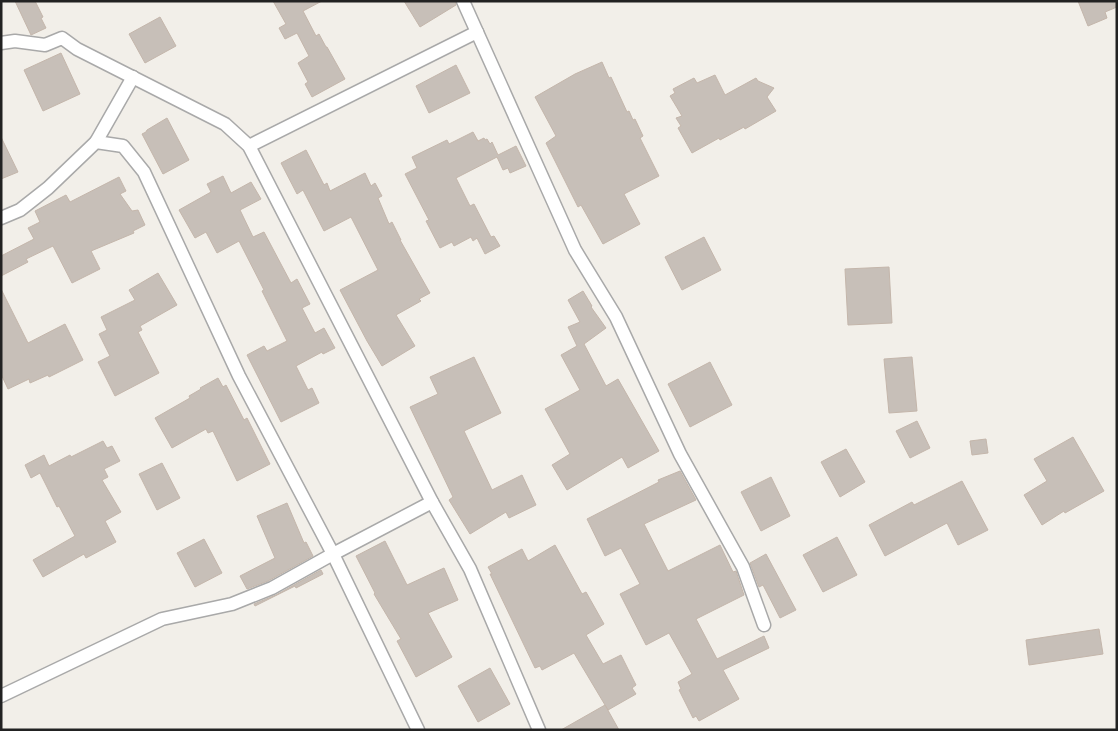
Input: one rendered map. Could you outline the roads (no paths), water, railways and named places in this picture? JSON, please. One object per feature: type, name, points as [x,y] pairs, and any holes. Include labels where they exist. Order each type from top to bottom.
[{"type":"street","points":[[463,1],[575,250],[616,316],[680,454],[743,567],[764,625]]},
{"type":"street","points":[[249,146],[478,32]]},
{"type":"street","points":[[1,43],[15,41],[45,45],[62,38],[77,49],[225,124],[249,146],[432,502],[470,569],[539,730]]},
{"type":"street","points":[[1,218],[20,210],[48,188],[96,142],[133,77]]},
{"type":"street","points":[[96,142],[123,146],[144,172],[239,376],[333,554],[418,730]]},
{"type":"street","points":[[1,696],[162,619],[232,604],[272,588],[432,502]]}]
